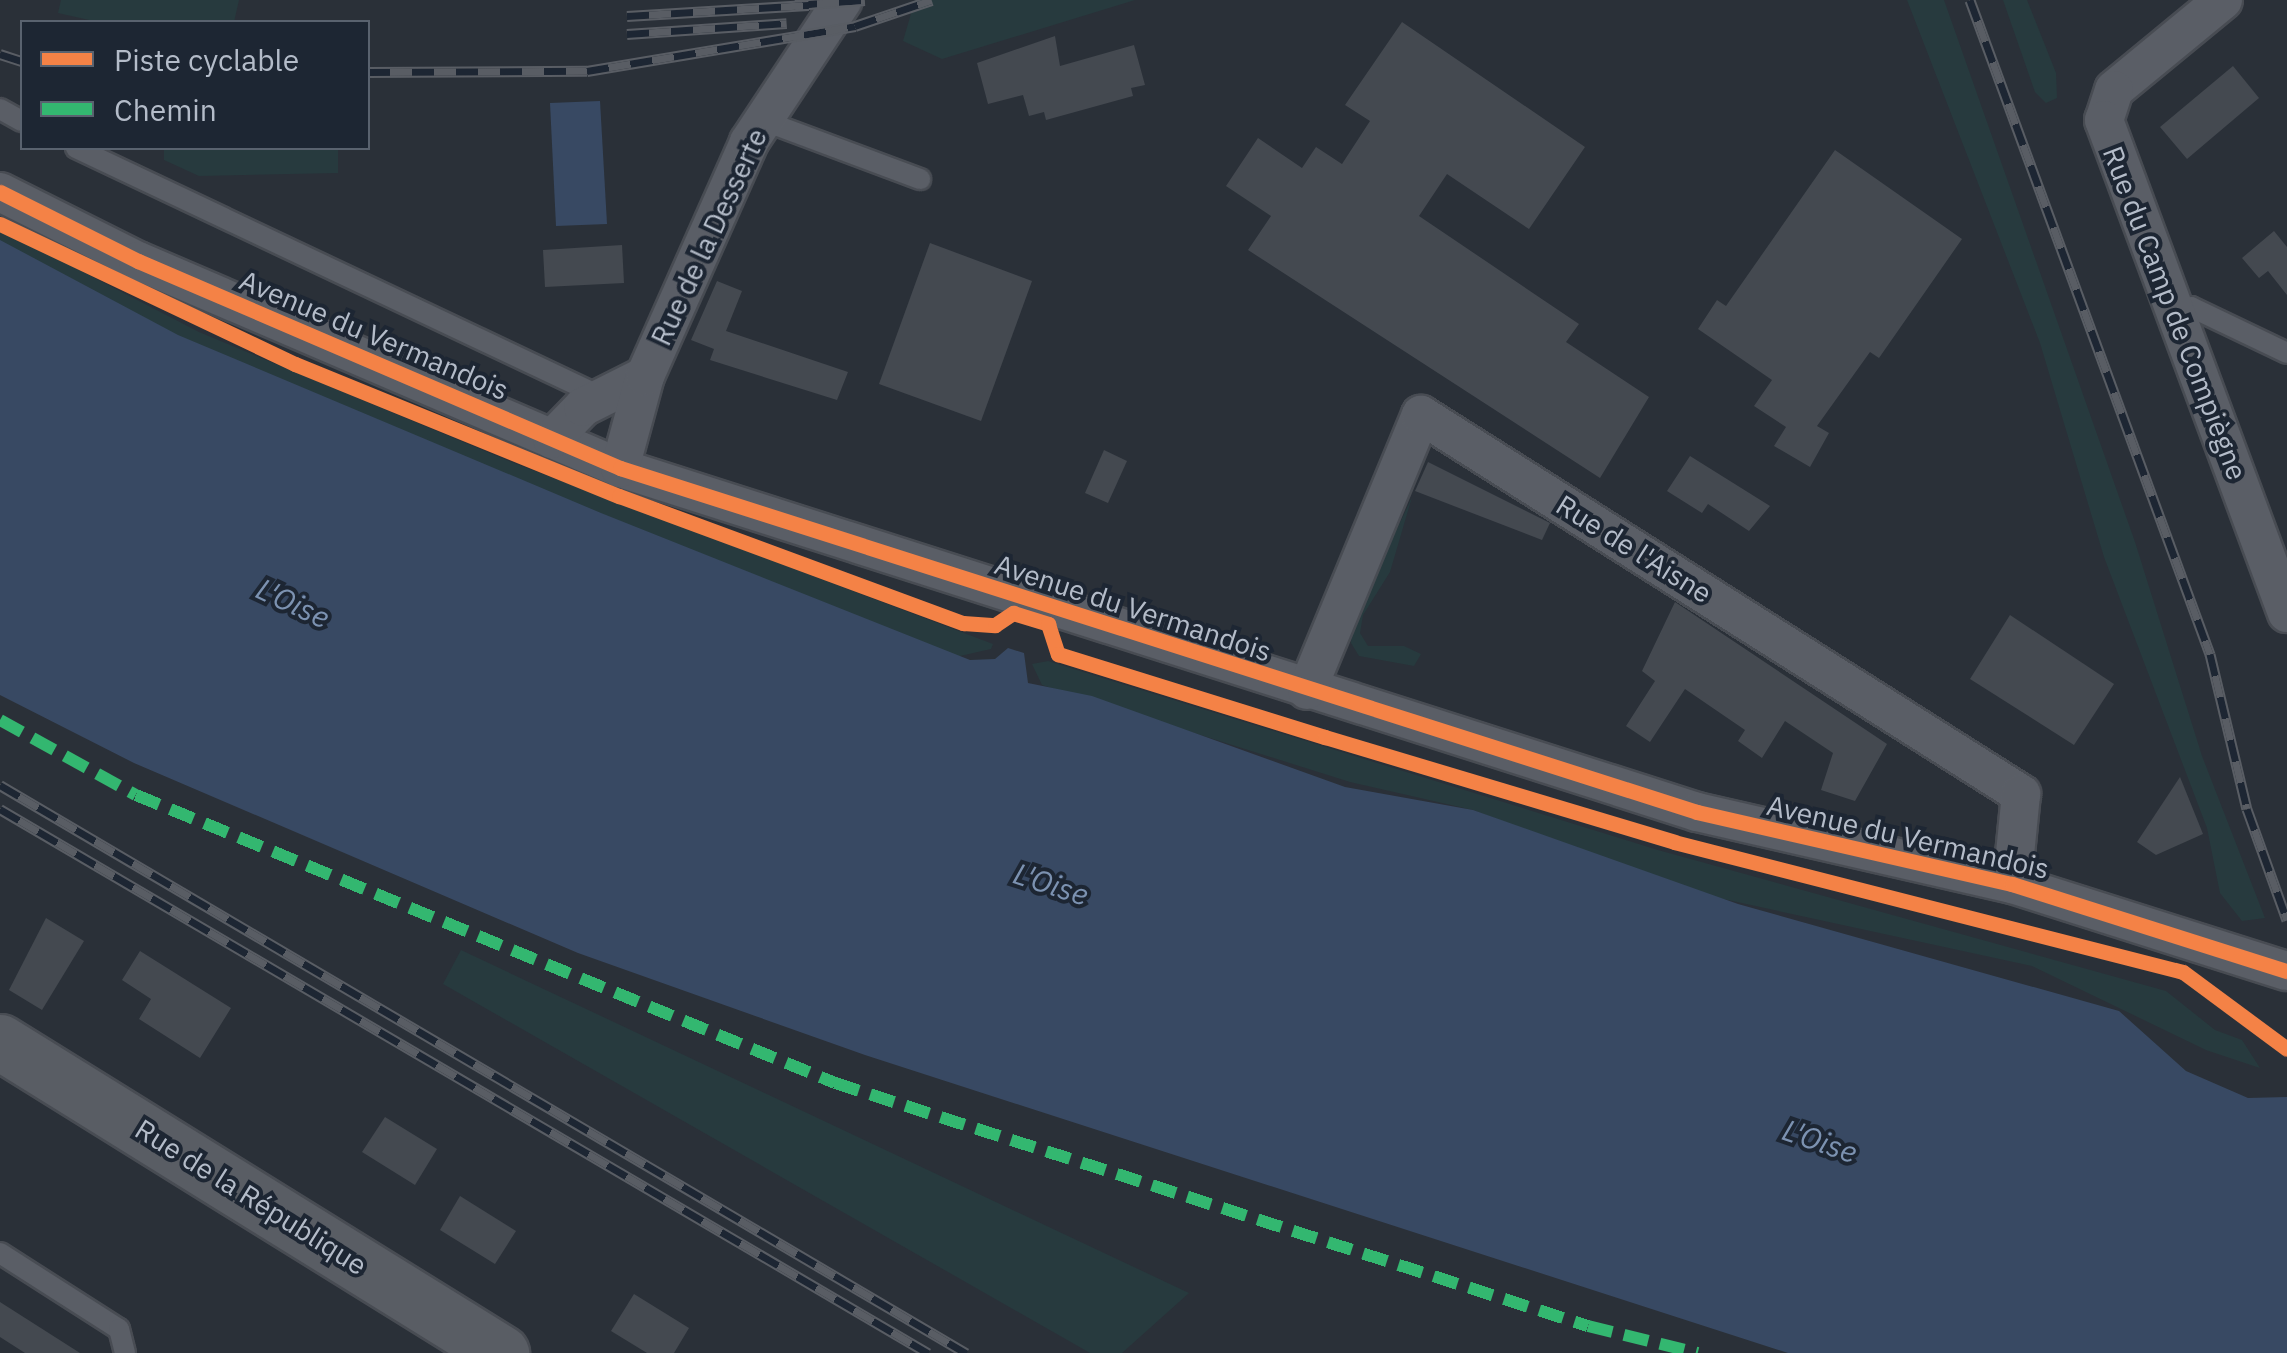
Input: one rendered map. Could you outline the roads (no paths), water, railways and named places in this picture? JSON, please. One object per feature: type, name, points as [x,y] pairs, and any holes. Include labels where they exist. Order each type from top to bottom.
[{"type":"main road","name":"Rue de la République","points":[[0,1042],[501,1353]]},
{"type":"street","name":"Rue de la Desserte","points":[[620,468],[645,376],[762,120],[844,0]]},
{"type":"street","name":"Rue du Camp de Compiègne","points":[[2223,0],[2106,103],[2106,131],[2287,613]]},
{"type":"street","name":"Avenue du Vermandois","points":[[0,192],[138,261],[620,468],[1698,812],[2012,884],[2287,972]]},
{"type":"street","name":"Rue de la Desserte","points":[[552,439],[602,398],[645,376]]},
{"type":"street","name":"Rue de l'Aisne","points":[[1307,690],[1421,415],[2022,794],[2012,884]]},
{"type":"lane","points":[[762,120],[920,178]]},
{"type":"lane","points":[[80,150],[261,241],[602,398]]},
{"type":"lane","points":[[2176,312],[2191,307],[2287,353]]},
{"type":"lane","points":[[1,1256],[118,1329],[124,1353]]},
{"type":"water","points":[[600,101],[607,224],[556,226],[550,103]]},
{"type":"water","name":"L'Oise","points":[[0,240],[178,335],[601,513],[970,660],[995,659],[1008,648],[1024,653],[1028,683],[1092,696],[1345,787],[1473,810],[1738,904],[2119,1011],[2186,1071],[2248,1098],[2287,1097],[2287,1353],[1788,1353],[865,1055],[578,953],[134,763],[0,695]]},
{"type":"railway","points":[[795,5],[865,0]]},
{"type":"railway","points":[[370,72],[587,71],[855,26],[932,0]]},
{"type":"railway","points":[[1970,0],[2210,654],[2247,809],[2287,920]]},
{"type":"railway","points":[[627,16],[809,5]]},
{"type":"railway","points":[[627,34],[787,23]]},
{"type":"railway","points":[[0,54],[20,60]]},
{"type":"railway","points":[[0,785],[966,1353]]},
{"type":"railway","points":[[0,809],[928,1353]]}]
